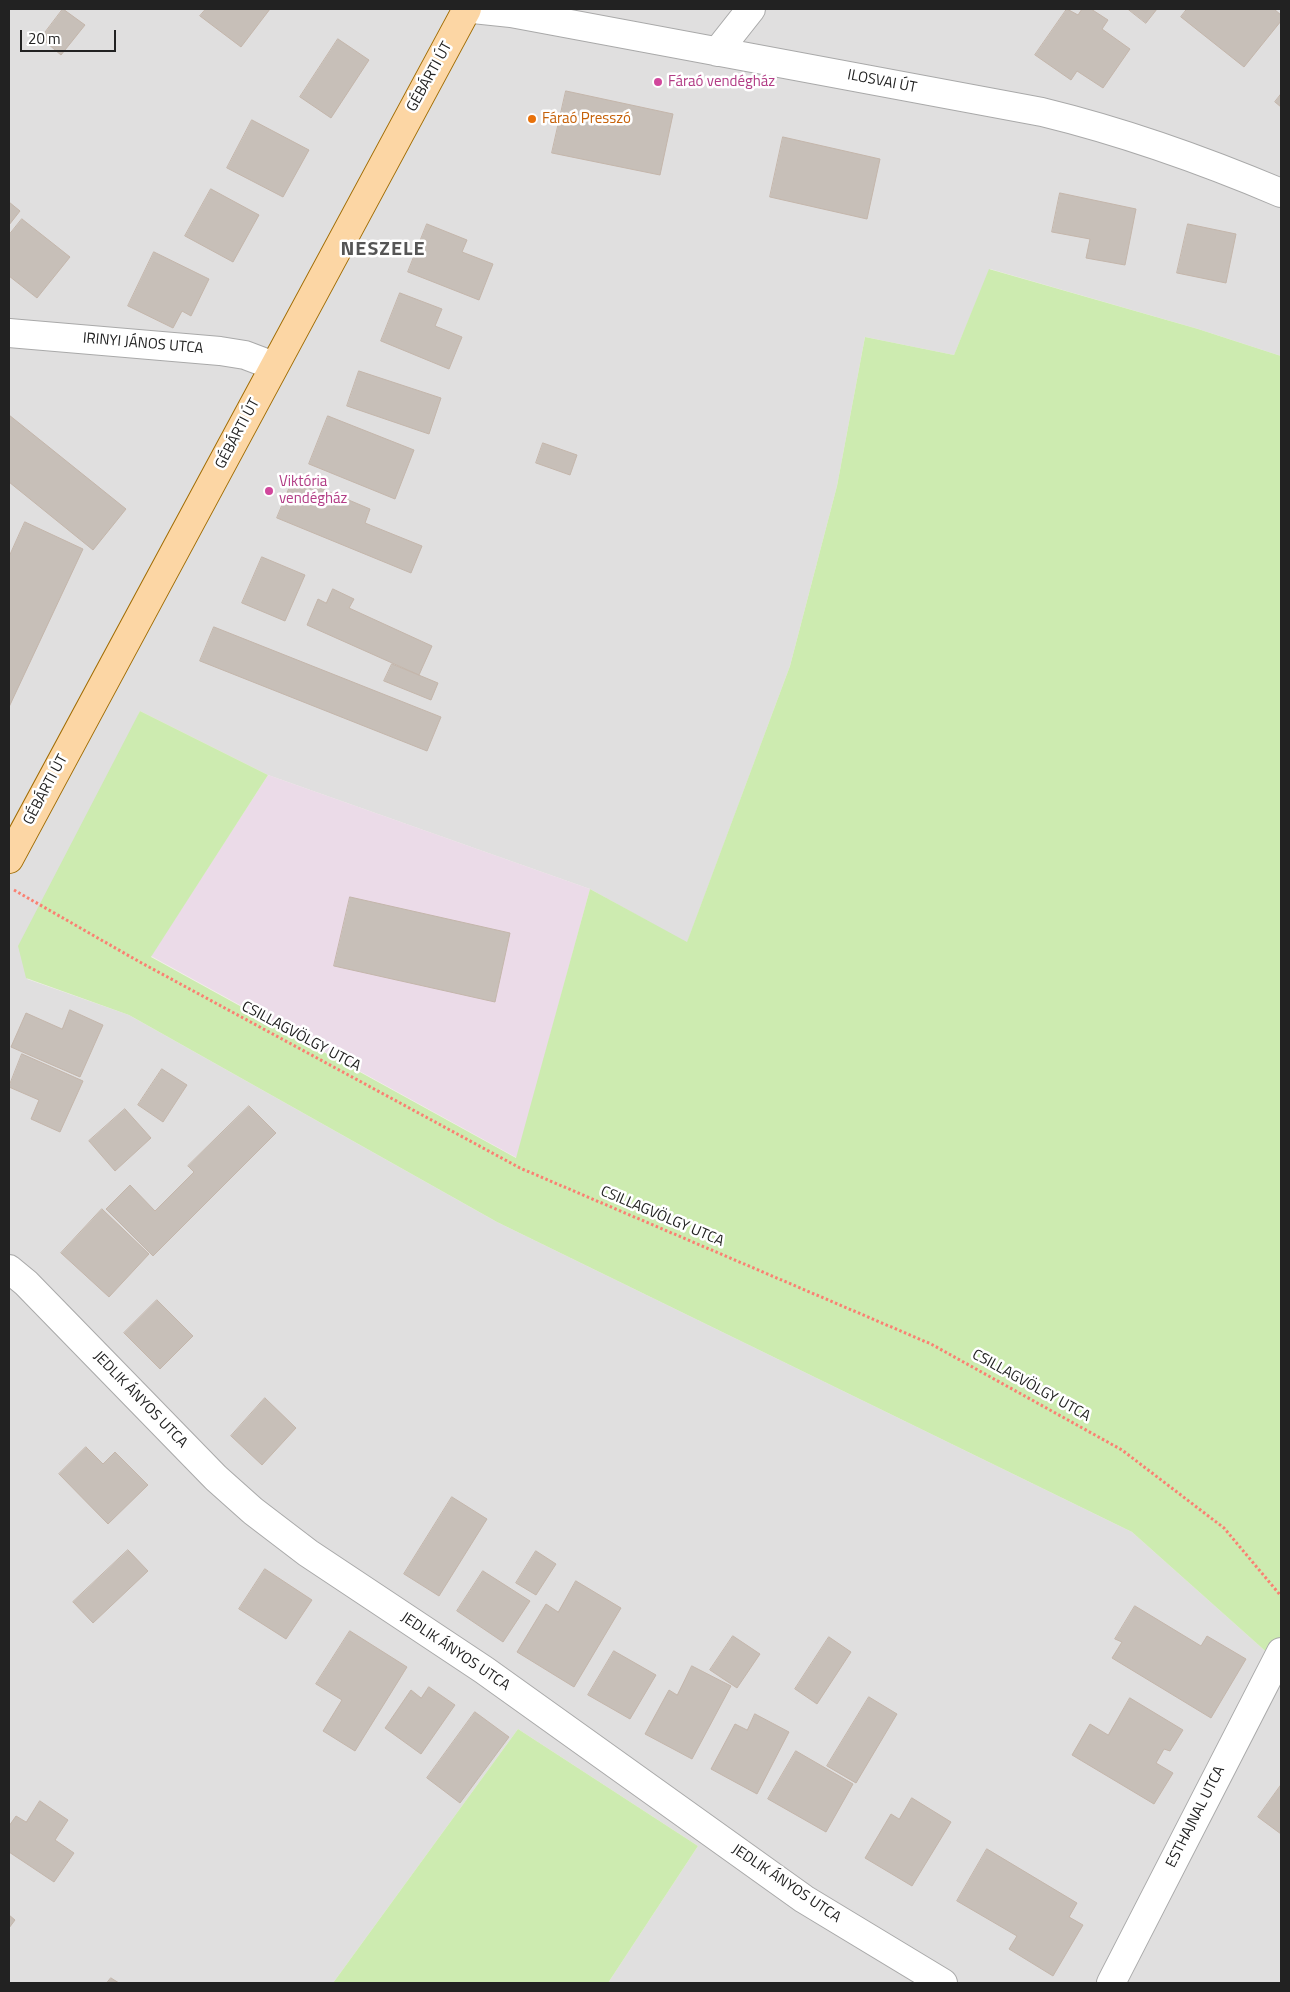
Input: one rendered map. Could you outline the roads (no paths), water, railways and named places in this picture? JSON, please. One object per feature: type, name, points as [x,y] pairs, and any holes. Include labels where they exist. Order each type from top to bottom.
[{"type":"main road","name":"GÉBÁRTI ÚT","points":[[9,859],[467,9]]},
{"type":"street","name":"ILOSVAI ÚT","points":[[473,9],[511,13],[1042,112],[1096,125],[1221,167],[1281,193]]},
{"type":"street","points":[[718,52],[751,9]]},
{"type":"street","name":"IRINYI JÁNOS UTCA","points":[[9,333],[220,350],[245,355],[274,366]]},
{"type":"street","name":"JEDLIK ÁNYOS UTCA","points":[[9,1269],[32,1290],[216,1478],[254,1511],[308,1553],[484,1670],[804,1899],[943,1983]]},
{"type":"street","name":"ESTHAJNAL UTCA","points":[[1111,1983],[1281,1652]]},
{"type":"place","name":"Fáraó vendégház","points":[[658,82]]},
{"type":"place","name":"Fáraó Presszó","points":[[532,119]]},
{"type":"place","name":"Viktória vendégház","points":[[269,491]]},
{"type":"district","name":"NESZELE","points":[[383,250]]}]
